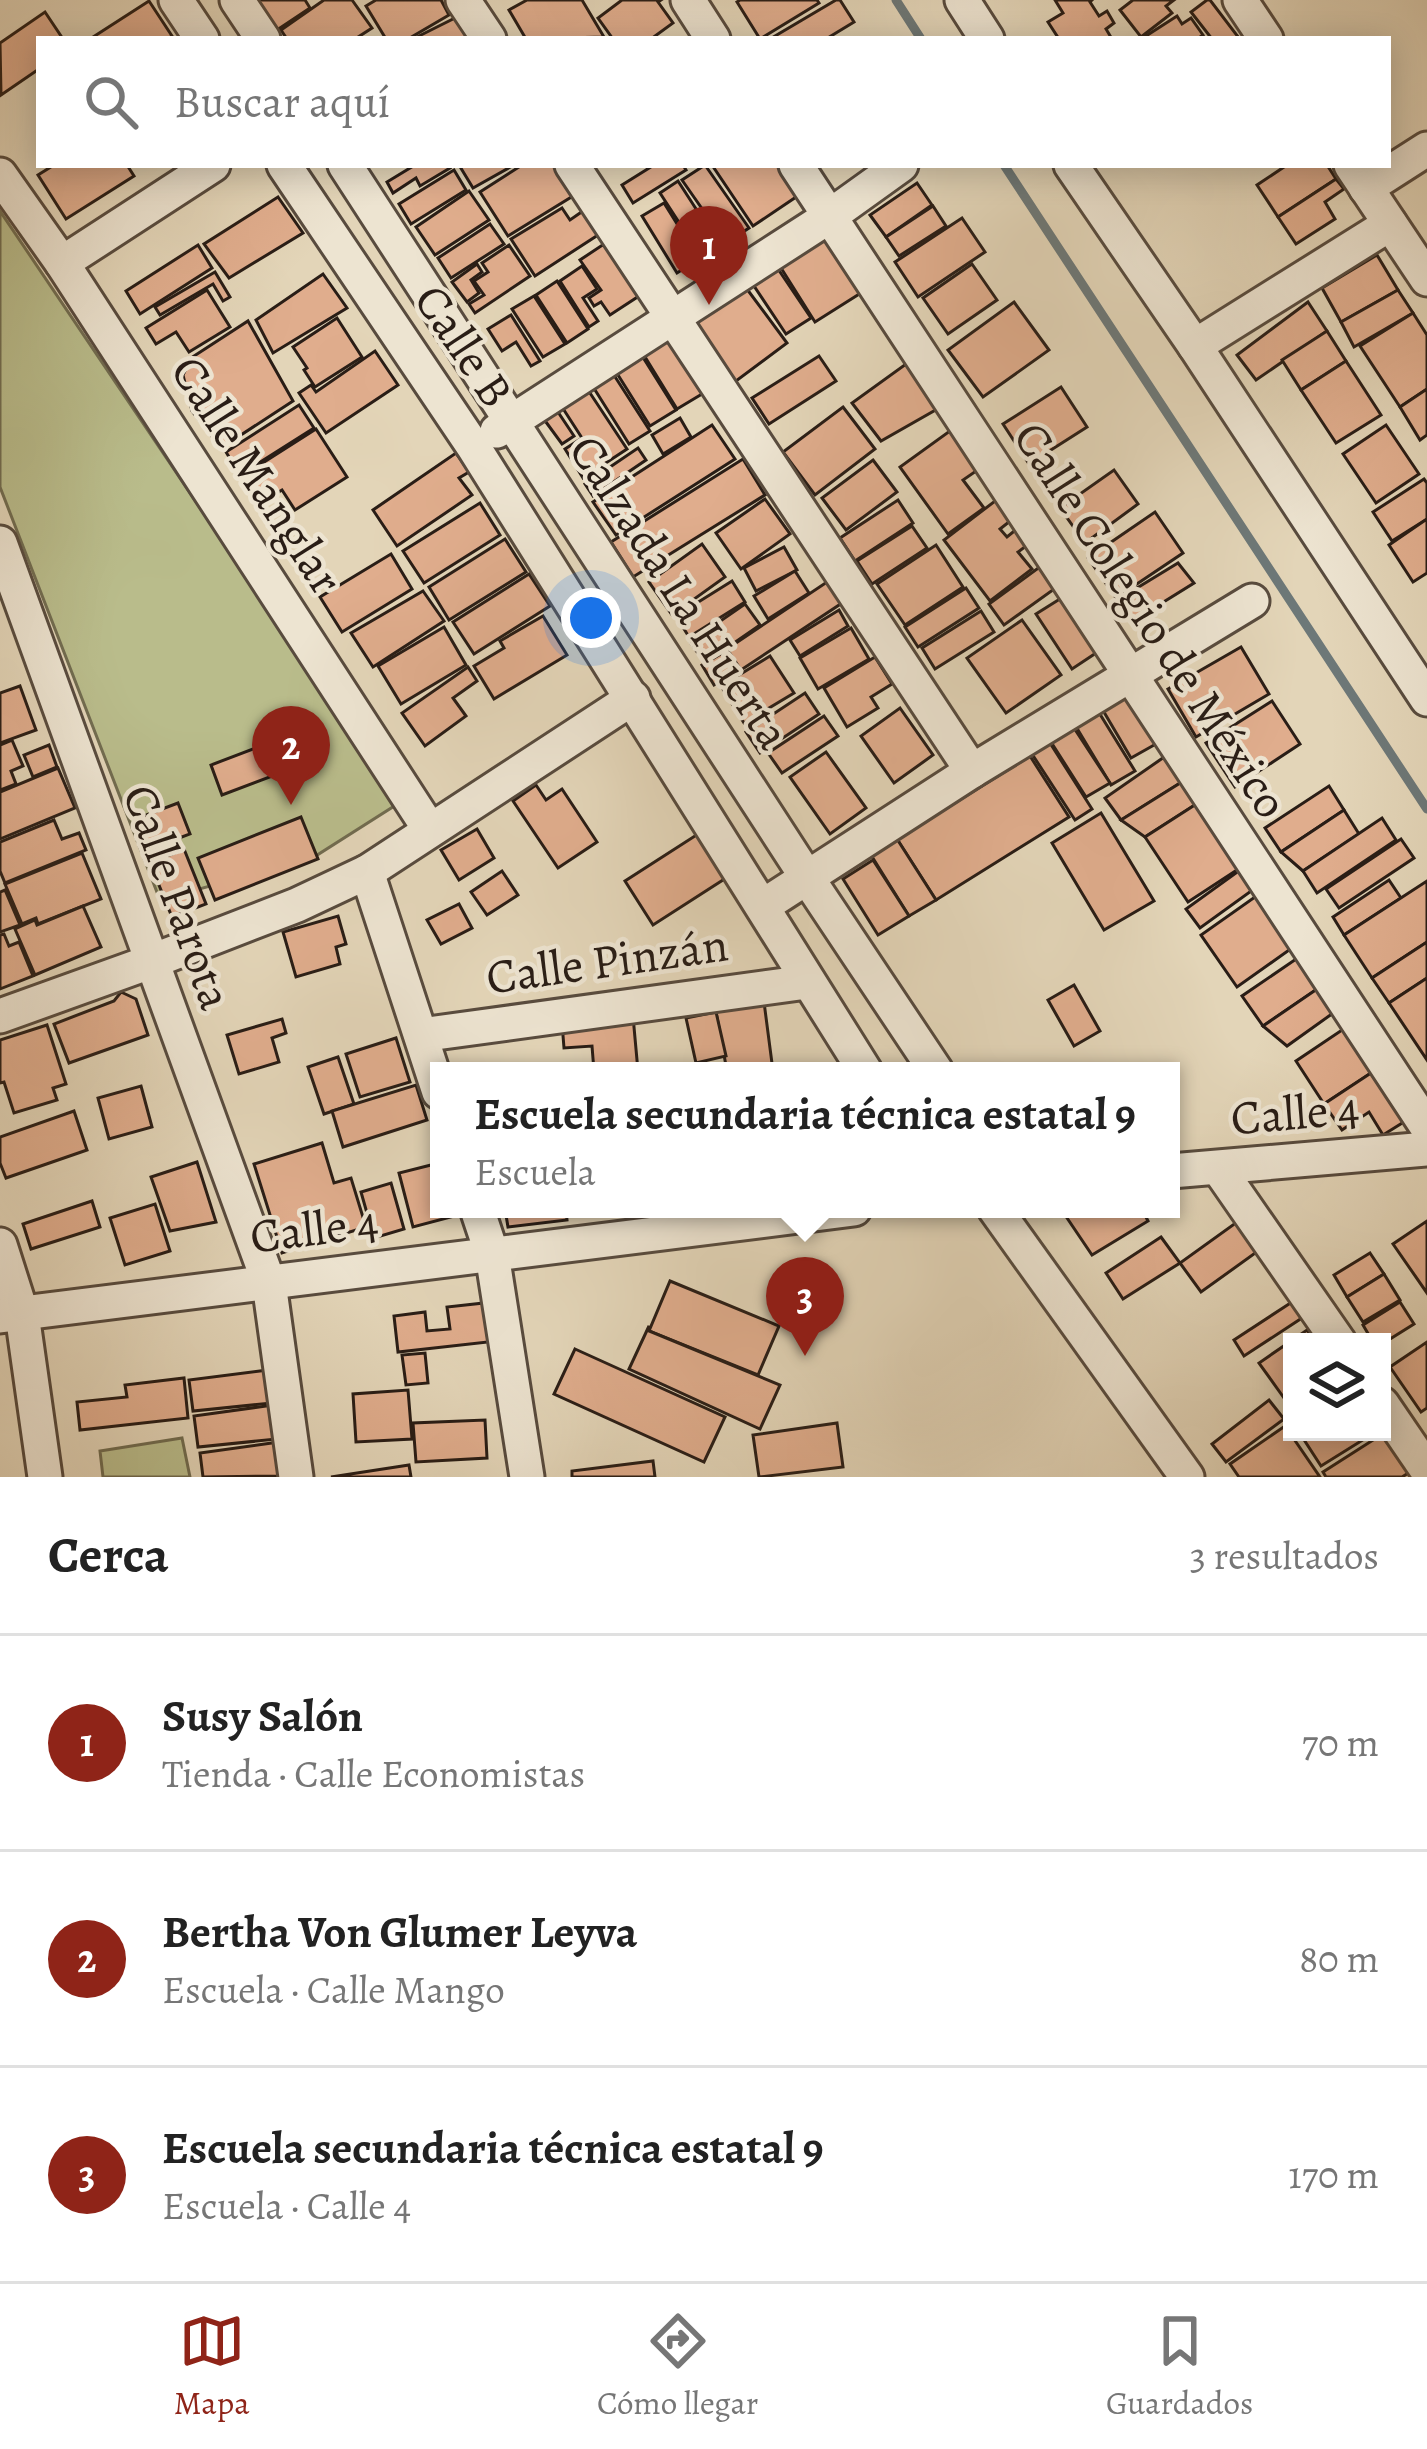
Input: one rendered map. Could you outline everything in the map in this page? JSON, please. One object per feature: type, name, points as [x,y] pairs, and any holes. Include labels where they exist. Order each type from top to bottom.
[{"type":"street","points":[[176,0],[200,36]]},
{"type":"street","points":[[237,0],[260,36]]},
{"type":"street","points":[[463,0],[487,36]]},
{"type":"street","points":[[688,0],[711,36]]},
{"type":"street","points":[[962,0],[985,36]]},
{"type":"street","points":[[1240,0],[1265,36]]},
{"type":"street","points":[[1391,164],[1427,149]]},
{"type":"street","points":[[62,263],[208,168]]},
{"type":"street","name":"Calle B","points":[[286,168],[473,446],[859,1062]]},
{"type":"street","name":"Calzada La Huerta","points":[[347,168],[930,1062]]},
{"type":"street","points":[[574,168],[972,770]]},
{"type":"street","name":"Calle Colegio de México","points":[[798,168],[1427,1127]]},
{"type":"street","points":[[473,446],[897,168]]},
{"type":"street","points":[[1073,168],[1423,685]]},
{"type":"street","name":"Calle Manglar","points":[[0,176],[62,263],[430,830]]},
{"type":"street","points":[[1358,177],[1427,279]]},
{"type":"street","points":[[1195,346],[1390,224]]},
{"type":"street","name":"Calle Parota","points":[[0,543],[269,1283],[296,1477]]},
{"type":"street","points":[[763,906],[972,770],[1252,601]]},
{"type":"street","points":[[0,1016],[151,962],[367,872],[633,698]]},
{"type":"street","points":[[367,872],[430,1064]]},
{"type":"street","name":"Calle Pinzán","points":[[421,1035],[807,982]]},
{"type":"street","name":"Calle 4","points":[[1180,1171],[1427,1149]]},
{"type":"street","points":[[1219,1168],[1333,1333]]},
{"type":"street","points":[[480,1218],[492,1254],[527,1477]]},
{"type":"street","name":"Calle 4","points":[[11,1315],[782,1218]]},
{"type":"street","points":[[1001,1218],[1187,1477]]},
{"type":"street","points":[[0,1245],[45,1477]]},
{"type":"street","points":[[1391,1417],[1427,1469]]},
{"type":"green space","points":[[0,211],[399,803],[314,857],[160,900],[0,487]]},
{"type":"green space","points":[[182,1438],[190,1477],[103,1477],[100,1451]]},
{"type":"building","points":[[257,0],[305,0],[310,8],[277,30]]},
{"type":"building","points":[[324,0],[352,0],[372,28],[360,36],[285,36],[281,30]]},
{"type":"building","points":[[376,0],[441,0],[449,15],[413,36],[384,36],[366,6]]},
{"type":"building","points":[[527,0],[582,0],[603,36],[524,36],[509,10]]},
{"type":"building","points":[[622,0],[661,0],[673,23],[655,36],[611,36],[598,18]]},
{"type":"building","points":[[817,0],[819,3],[758,36],[737,2]]},
{"type":"building","points":[[836,0],[854,22],[831,36],[775,36]]},
{"type":"building","points":[[1055,0],[1092,0],[1099,16],[1107,11],[1114,23],[1106,29],[1110,36],[1057,36],[1048,22],[1063,13]]},
{"type":"building","points":[[1133,0],[1174,0],[1166,6],[1172,13],[1142,36],[1120,10]]},
{"type":"building","points":[[1210,0],[1237,36],[1210,36],[1191,12]]},
{"type":"building","points":[[149,1],[172,36],[95,36]]},
{"type":"building","points":[[45,12],[61,36],[36,36],[36,71],[1,95],[0,43]]},
{"type":"building","points":[[459,16],[469,36],[419,36]]},
{"type":"building","points":[[1177,16],[1182,24],[1191,18],[1203,35],[1202,36],[1146,36]]},
{"type":"building","points":[[49,168],[129,168],[134,176],[66,219],[38,175]]},
{"type":"building","points":[[410,168],[450,168],[420,186],[416,178],[393,193],[387,182]]},
{"type":"building","points":[[461,168],[509,168],[473,188]]},
{"type":"building","points":[[517,168],[555,168],[573,196],[508,236],[480,192]]},
{"type":"building","points":[[649,168],[686,170],[633,203],[622,185]]},
{"type":"building","points":[[707,168],[749,228],[726,243],[682,180]]},
{"type":"building","points":[[714,168],[781,168],[799,195],[753,226]]},
{"type":"building","points":[[1282,168],[1329,168],[1336,179],[1278,217],[1257,185]]},
{"type":"building","points":[[454,170],[466,190],[411,224],[399,204]]},
{"type":"building","points":[[1336,179],[1344,189],[1325,202],[1335,219],[1296,244],[1278,217]]},
{"type":"building","points":[[678,181],[722,249],[704,261],[660,193]]},
{"type":"building","points":[[917,183],[932,205],[886,237],[870,215]]},
{"type":"building","points":[[469,191],[489,220],[435,255],[416,227]]},
{"type":"building","points":[[278,197],[303,233],[229,278],[204,244]]},
{"type":"building","points":[[664,203],[699,259],[677,273],[642,216]]},
{"type":"building","points":[[933,206],[946,226],[899,256],[886,237]]},
{"type":"building","points":[[562,208],[570,220],[583,211],[598,235],[535,276],[511,239]]},
{"type":"building","points":[[962,218],[985,252],[918,297],[895,262]]},
{"type":"building","points":[[490,224],[504,244],[451,278],[438,258]]},
{"type":"building","points":[[825,230],[864,291],[815,322],[776,260]]},
{"type":"building","points":[[604,244],[639,296],[610,315],[601,302],[594,306],[589,298],[601,290],[580,260]]},
{"type":"building","points":[[198,245],[212,268],[140,314],[126,291]]},
{"type":"building","points":[[509,245],[530,276],[475,313],[469,304],[484,295],[474,281],[488,272],[482,263]]},
{"type":"building","points":[[1377,255],[1398,290],[1341,322],[1322,288]]},
{"type":"building","points":[[774,263],[811,318],[786,334],[750,280]]},
{"type":"building","points":[[477,264],[482,272],[471,280],[479,293],[467,302],[452,282]]},
{"type":"building","points":[[972,264],[997,300],[948,334],[923,298]]},
{"type":"building","points":[[582,266],[597,289],[583,298],[598,321],[589,327],[560,281]]},
{"type":"building","points":[[215,272],[230,297],[223,301],[213,284],[160,315],[155,307]]},
{"type":"building","points":[[323,274],[347,308],[273,353],[256,320]]},
{"type":"building","points":[[557,281],[588,329],[567,343],[536,295]]},
{"type":"building","points":[[741,281],[787,343],[732,384],[686,322]]},
{"type":"building","points":[[207,290],[230,327],[189,352],[176,332],[156,344],[146,328]]},
{"type":"building","points":[[1398,290],[1413,313],[1354,347],[1341,322]]},
{"type":"building","points":[[534,296],[565,344],[543,357],[512,309]]},
{"type":"building","points":[[1014,302],[1049,350],[983,397],[948,350]]},
{"type":"building","points":[[1308,302],[1327,331],[1256,380],[1237,355]]},
{"type":"building","points":[[1413,313],[1427,335],[1427,389],[1400,407],[1360,346]]},
{"type":"building","points":[[511,315],[540,361],[531,366],[516,342],[502,351],[488,329]]},
{"type":"building","points":[[337,318],[362,357],[315,387],[293,347]]},
{"type":"building","points":[[248,321],[293,401],[221,448],[192,411],[183,375],[191,358]]},
{"type":"building","points":[[1327,331],[1346,361],[1301,390],[1282,360]]},
{"type":"building","points":[[667,336],[702,394],[677,409],[642,352]]},
{"type":"building","points":[[375,351],[398,385],[326,433],[299,393],[311,385],[316,392]]},
{"type":"building","points":[[639,351],[676,410],[650,426],[613,367]]},
{"type":"building","points":[[819,356],[836,381],[769,424],[752,398]]},
{"type":"building","points":[[1346,361],[1381,415],[1336,443],[1301,390]]},
{"type":"building","points":[[906,364],[939,408],[881,441],[852,403]]},
{"type":"building","points":[[610,369],[650,431],[629,444],[590,382]]},
{"type":"building","points":[[1061,387],[1087,427],[1029,464],[1003,424]]},
{"type":"building","points":[[1427,389],[1427,435],[1420,440],[1400,407]]},
{"type":"building","points":[[588,390],[627,449],[583,478],[565,449],[582,438],[562,407]]},
{"type":"building","points":[[299,405],[314,428],[240,475],[226,452]]},
{"type":"building","points":[[843,407],[875,449],[815,495],[783,452]]},
{"type":"building","points":[[556,409],[574,436],[562,444],[543,418]]},
{"type":"building","points":[[680,418],[691,437],[663,454],[652,435]]},
{"type":"building","points":[[712,425],[735,459],[616,535],[593,502]]},
{"type":"building","points":[[1386,425],[1419,474],[1376,503],[1343,454]]},
{"type":"building","points":[[954,428],[982,467],[963,480],[984,508],[948,534],[900,467]]},
{"type":"building","points":[[316,429],[347,477],[295,510],[282,490],[257,505],[239,478]]},
{"type":"building","points":[[638,448],[646,460],[593,496],[585,484]]},
{"type":"building","points":[[456,453],[469,472],[459,478],[472,495],[397,546],[373,510]]},
{"type":"building","points":[[743,459],[765,495],[633,577],[611,542]]},
{"type":"building","points":[[873,460],[897,492],[846,530],[822,498]]},
{"type":"building","points":[[1114,470],[1138,504],[1085,543],[1060,508]]},
{"type":"building","points":[[1424,479],[1427,519],[1392,541],[1373,512]]},
{"type":"building","points":[[999,498],[1014,518],[1000,529],[1007,537],[1018,528],[1030,543],[1018,552],[1032,569],[990,601],[944,540]]},
{"type":"building","points":[[765,499],[790,534],[741,569],[716,533]]},
{"type":"building","points":[[898,500],[913,523],[855,561],[840,538]]},
{"type":"building","points":[[480,503],[500,535],[424,583],[403,551]]},
{"type":"building","points":[[1155,512],[1183,553],[1116,598],[1088,558]]},
{"type":"building","points":[[1427,519],[1427,573],[1413,582],[1389,545]]},
{"type":"building","points":[[912,526],[927,548],[872,584],[857,561]]},
{"type":"building","points":[[505,539],[526,572],[449,620],[429,587]]},
{"type":"building","points":[[702,544],[725,577],[672,615],[649,582]]},
{"type":"building","points":[[936,545],[963,587],[905,625],[877,584]]},
{"type":"building","points":[[784,547],[797,570],[756,591],[744,568]]},
{"type":"building","points":[[391,554],[412,589],[342,632],[320,597]]},
{"type":"building","points":[[1178,563],[1194,583],[1133,621],[1119,599]]},
{"type":"building","points":[[1041,566],[1057,587],[1004,625],[989,604]]},
{"type":"building","points":[[795,571],[809,593],[768,619],[754,596]]},
{"type":"building","points":[[529,574],[550,606],[474,654],[453,622]]},
{"type":"building","points":[[732,581],[745,602],[689,637],[676,616]]},
{"type":"building","points":[[827,582],[842,603],[741,670],[727,649]]},
{"type":"building","points":[[966,588],[979,608],[918,647],[905,627]]},
{"type":"building","points":[[423,591],[444,621],[373,667],[351,633]]},
{"type":"building","points":[[1063,597],[1099,651],[1072,669],[1036,614]]},
{"type":"building","points":[[745,604],[760,625],[705,663],[690,642]]},
{"type":"building","points":[[839,610],[848,626],[800,656],[790,640]]},
{"type":"building","points":[[981,611],[994,632],[935,669],[922,648]]},
{"type":"building","points":[[543,616],[567,655],[494,699],[474,666],[504,648],[500,641]]},
{"type":"building","points":[[1022,620],[1061,675],[1006,713],[967,658]]},
{"type":"building","points":[[444,627],[466,665],[401,704],[378,666]]},
{"type":"building","points":[[851,628],[869,659],[818,689],[800,658]]},
{"type":"building","points":[[1241,647],[1269,694],[1196,737],[1168,689]]},
{"type":"building","points":[[726,651],[738,670],[714,685],[702,665]]},
{"type":"building","points":[[770,656],[794,693],[744,723],[721,686]]},
{"type":"building","points":[[875,657],[892,684],[871,697],[878,708],[847,727],[824,688]]},
{"type":"building","points":[[468,667],[477,681],[453,698],[466,716],[425,746],[402,713]]},
{"type":"building","points":[[20,686],[36,730],[0,743],[0,693]]},
{"type":"building","points":[[1134,688],[1163,740],[1131,758],[1101,707]]},
{"type":"building","points":[[805,693],[819,714],[760,753],[746,732]]},
{"type":"building","points":[[1272,701],[1300,744],[1235,787],[1206,743]]},
{"type":"building","points":[[900,708],[933,755],[894,783],[861,736]]},
{"type":"building","points":[[1098,711],[1135,771],[1111,785],[1075,725]]},
{"type":"building","points":[[824,716],[838,736],[782,773],[768,753]]},
{"type":"building","points":[[1074,728],[1110,783],[1086,797],[1051,742]]},
{"type":"building","points":[[287,736],[299,766],[222,795],[211,765]]},
{"type":"building","points":[[12,740],[23,766],[11,771],[16,784],[0,790],[0,745]]},
{"type":"building","points":[[1050,743],[1092,809],[1075,820],[1032,754]]},
{"type":"building","points":[[49,745],[57,767],[33,777],[24,755]]},
{"type":"building","points":[[826,752],[866,808],[830,834],[790,777]]},
{"type":"building","points":[[1170,753],[1185,780],[1121,820],[1105,798]]},
{"type":"building","points":[[1030,756],[1069,817],[936,900],[897,839]]},
{"type":"building","points":[[58,768],[75,808],[0,839],[0,792]]},
{"type":"building","points":[[1185,780],[1201,801],[1145,837],[1121,820]]},
{"type":"building","points":[[536,785],[546,800],[562,789],[597,842],[558,868],[513,801]]},
{"type":"building","points":[[1329,786],[1344,810],[1281,852],[1265,828]]},
{"type":"building","points":[[1201,801],[1243,866],[1188,902],[1145,837]]},
{"type":"building","points":[[178,803],[190,834],[150,849],[138,818]]},
{"type":"building","points":[[1344,810],[1359,834],[1303,871],[1281,852]]},
{"type":"building","points":[[1101,813],[1154,901],[1104,930],[1052,843]]},
{"type":"building","points":[[301,817],[318,859],[215,900],[198,858]]},
{"type":"building","points":[[1382,818],[1396,840],[1317,893],[1303,871]]},
{"type":"building","points":[[54,820],[62,839],[79,833],[86,850],[5,883],[0,842]]},
{"type":"building","points":[[477,829],[494,858],[459,880],[441,850]]},
{"type":"building","points":[[698,834],[726,878],[653,925],[625,881]]},
{"type":"building","points":[[897,839],[936,900],[909,916],[871,855]]},
{"type":"building","points":[[1401,839],[1414,858],[1339,908],[1326,889]]},
{"type":"building","points":[[184,849],[206,904],[172,917],[150,863]]},
{"type":"building","points":[[82,853],[101,899],[38,924],[36,918],[22,924],[5,884]]},
{"type":"building","points":[[873,860],[909,916],[878,935],[843,879]]},
{"type":"building","points":[[1240,870],[1254,889],[1200,928],[1186,909]]},
{"type":"building","points":[[502,871],[518,895],[487,915],[471,892]]},
{"type":"building","points":[[1389,880],[1401,898],[1344,935],[1333,917]]},
{"type":"building","points":[[1427,881],[1427,942],[1372,978],[1344,935]]},
{"type":"building","points":[[5,890],[20,925],[0,932],[0,892]]},
{"type":"building","points":[[1262,892],[1299,943],[1237,987],[1201,935]]},
{"type":"building","points":[[459,904],[472,928],[441,944],[427,920]]},
{"type":"building","points":[[83,906],[101,947],[35,975],[15,929]]},
{"type":"building","points":[[338,916],[346,944],[336,947],[340,964],[296,977],[283,932]]},
{"type":"building","points":[[4,934],[9,946],[19,942],[33,976],[0,989],[0,935]]},
{"type":"building","points":[[1427,942],[1427,978],[1389,1003],[1372,978]]},
{"type":"building","points":[[1299,957],[1320,987],[1263,1026],[1242,996]]},
{"type":"building","points":[[1427,978],[1427,1060],[1389,1003]]},
{"type":"building","points":[[1074,985],[1100,1031],[1074,1046],[1048,1000]]},
{"type":"building","points":[[1320,987],[1336,1011],[1287,1046],[1263,1026]]},
{"type":"building","points":[[121,992],[136,999],[148,1035],[69,1063],[54,1024],[114,1001]]},
{"type":"building","points":[[764,1002],[772,1062],[725,1062],[716,1012]]},
{"type":"building","points":[[716,1012],[726,1056],[696,1062],[686,1018]]},
{"type":"building","points":[[633,1016],[637,1062],[593,1062],[592,1046],[564,1048],[562,1023]]},
{"type":"building","points":[[282,1019],[286,1033],[272,1038],[279,1062],[239,1074],[227,1035]]},
{"type":"building","points":[[47,1025],[66,1084],[53,1088],[57,1100],[14,1113],[4,1082],[0,1083],[0,1040]]},
{"type":"building","points":[[1345,1028],[1374,1071],[1324,1104],[1296,1061]]},
{"type":"building","points":[[396,1038],[410,1082],[360,1097],[346,1054]]},
{"type":"building","points":[[338,1057],[354,1104],[324,1114],[308,1067]]},
{"type":"building","points":[[1374,1071],[1407,1120],[1383,1135],[1369,1112],[1342,1130],[1324,1104]]},
{"type":"building","points":[[416,1085],[427,1120],[343,1147],[332,1111]]},
{"type":"building","points":[[141,1086],[152,1127],[109,1139],[98,1098]]},
{"type":"building","points":[[74,1111],[87,1150],[6,1178],[0,1163],[0,1137]]},
{"type":"building","points":[[322,1143],[334,1183],[351,1178],[366,1227],[282,1253],[254,1164]]},
{"type":"building","points":[[197,1162],[216,1222],[170,1231],[151,1177]]},
{"type":"building","points":[[430,1165],[430,1218],[447,1218],[413,1227],[399,1173]]},
{"type":"building","points":[[391,1183],[404,1229],[374,1238],[361,1192]]},
{"type":"building","points":[[92,1201],[100,1227],[31,1249],[23,1224]]},
{"type":"building","points":[[155,1204],[170,1251],[125,1265],[110,1218]]},
{"type":"building","points":[[1244,1217],[1265,1246],[1201,1292],[1180,1263]]},
{"type":"building","points":[[506,1218],[567,1218],[567,1220],[508,1227]]},
{"type":"building","points":[[1067,1218],[1146,1218],[1148,1221],[1092,1255]]},
{"type":"building","points":[[1427,1221],[1427,1293],[1393,1244]]},
{"type":"building","points":[[1161,1237],[1180,1263],[1123,1299],[1106,1273]]},
{"type":"building","points":[[1370,1253],[1384,1274],[1347,1297],[1334,1275]]},
{"type":"building","points":[[1384,1274],[1400,1300],[1363,1322],[1347,1297]]},
{"type":"building","points":[[670,1281],[779,1326],[758,1375],[649,1331]]},
{"type":"building","points":[[1295,1300],[1305,1316],[1244,1356],[1234,1340]]},
{"type":"building","points":[[1400,1302],[1414,1324],[1391,1338],[1391,1333],[1368,1333],[1363,1325]]},
{"type":"building","points":[[484,1303],[488,1342],[398,1352],[394,1316],[425,1312],[427,1331],[450,1329],[447,1307]]},
{"type":"building","points":[[649,1326],[649,1331],[780,1385],[760,1429],[629,1369]]},
{"type":"building","points":[[1427,1342],[1427,1408],[1421,1412],[1391,1366]]},
{"type":"building","points":[[1283,1346],[1283,1397],[1259,1363]]},
{"type":"building","points":[[575,1349],[725,1417],[704,1462],[554,1394]]},
{"type":"building","points":[[425,1353],[428,1383],[406,1385],[402,1355]]},
{"type":"building","points":[[268,1370],[272,1403],[193,1411],[189,1380]]},
{"type":"building","points":[[184,1378],[188,1418],[80,1430],[77,1402],[127,1397],[125,1385]]},
{"type":"building","points":[[408,1390],[412,1439],[356,1442],[353,1394]]},
{"type":"building","points":[[1269,1400],[1283,1418],[1226,1462],[1212,1444]]},
{"type":"building","points":[[273,1405],[277,1439],[198,1447],[194,1416]]},
{"type":"building","points":[[485,1420],[487,1458],[416,1462],[413,1423]]},
{"type":"building","points":[[837,1423],[843,1467],[759,1477],[753,1435]]},
{"type":"building","points":[[1283,1427],[1283,1441],[1295,1441],[1320,1477],[1239,1477],[1230,1464]]},
{"type":"building","points":[[1305,1441],[1361,1441],[1321,1466]]},
{"type":"building","points":[[1371,1441],[1389,1441],[1410,1472],[1402,1477],[1326,1477],[1323,1472]]},
{"type":"building","points":[[279,1442],[283,1476],[203,1477],[200,1453]]},
{"type":"building","points":[[653,1461],[655,1477],[572,1477],[572,1471]]},
{"type":"building","points":[[409,1465],[411,1477],[331,1477]]},
{"type":"waterway","points":[[896,0],[919,36]]},
{"type":"waterway","points":[[1006,168],[1427,809]]},
{"type":"place","name":"Susy Salón","points":[[709,305]]},
{"type":"place","name":"Bertha Von Glumer Leyva","points":[[291,805]]},
{"type":"place","name":"Escuela secundaria técnica estatal 9","points":[[805,1356]]}]
